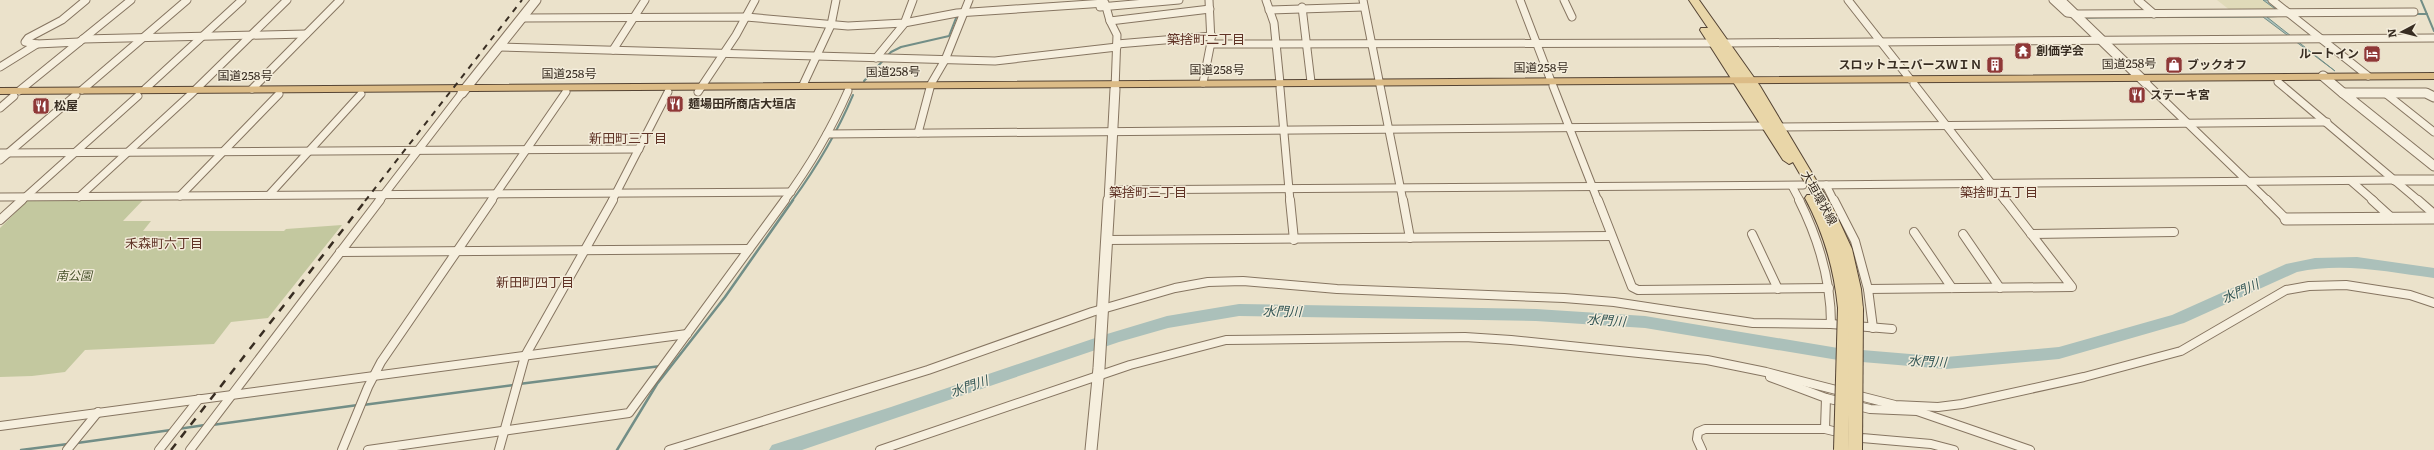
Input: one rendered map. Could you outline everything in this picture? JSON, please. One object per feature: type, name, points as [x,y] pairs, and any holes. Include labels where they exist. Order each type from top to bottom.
[{"type":"highway","name":"国道258号","points":[[2142,80],[2278,82],[2368,76],[2434,76]]},
{"type":"highway","name":"国道258号","points":[[0,91],[17,93],[193,92],[361,94],[466,90],[668,92],[699,89],[803,85],[931,87],[2326,79],[2434,80]]},
{"type":"highway","name":"国道258号","points":[[1116,86],[1203,83],[1280,85],[1311,82],[1379,85]]},
{"type":"highway","name":"国道258号","points":[[193,92],[252,89],[699,89],[848,91],[931,87]]},
{"type":"highway","name":"国道258号","points":[[0,96],[17,93]]},
{"type":"main road","name":"大垣環状線","points":[[1691,2],[1746,82],[1780,127],[1803,185]]},
{"type":"main road","name":"大垣環状線","points":[[1746,82],[1767,126],[1803,185],[1828,210],[1845,249],[1854,288],[1850,308],[1841,450]]},
{"type":"main road","name":"大垣環状線","points":[[1850,308],[1855,450]]},
{"type":"street","points":[[86,0],[62,20],[28,38],[25,42],[37,44],[81,40],[306,34]]},
{"type":"street","points":[[0,108],[131,0]]},
{"type":"street","points":[[0,160],[187,0]]},
{"type":"street","points":[[0,220],[23,197],[142,92],[242,0]]},
{"type":"street","points":[[79,197],[193,92],[287,0]]},
{"type":"street","points":[[252,89],[340,0]]},
{"type":"street","points":[[190,450],[383,195],[536,0]]},
{"type":"street","points":[[613,50],[646,0]]},
{"type":"street","points":[[699,89],[723,54],[755,0]]},
{"type":"street","points":[[803,85],[831,25],[836,0]]},
{"type":"street","points":[[876,58],[904,23],[911,11],[913,0]]},
{"type":"street","points":[[918,133],[931,87],[945,60],[969,0]]},
{"type":"street","points":[[523,18],[746,17],[848,26],[904,23],[933,16],[1153,0]]},
{"type":"street","points":[[1105,3],[1179,0]]},
{"type":"street","points":[[1203,83],[1212,36],[1209,0]]},
{"type":"street","points":[[1266,0],[1274,23],[1277,45],[1294,240]]},
{"type":"street","points":[[1520,0],[1632,287],[1638,290],[1829,288]]},
{"type":"street","points":[[1564,0],[1572,17]]},
{"type":"street","points":[[1848,0],[2072,287],[1868,289]]},
{"type":"street","points":[[2053,0],[2067,13],[2076,14],[2414,12]]},
{"type":"street","points":[[2060,0],[2286,219],[2434,218]]},
{"type":"street","points":[[2138,0],[2154,14]]},
{"type":"street","points":[[2272,0],[2284,13],[2322,39],[2368,76]]},
{"type":"street","points":[[1092,450],[1099,371],[1112,132],[1116,86],[1117,46],[1115,30],[1110,21],[1105,3]]},
{"type":"street","points":[[1269,10],[1363,3],[1410,238]]},
{"type":"street","points":[[1302,7],[1311,82]]},
{"type":"street","points":[[1110,21],[1210,9]]},
{"type":"street","points":[[499,47],[995,61],[1212,36]]},
{"type":"street","points":[[1211,44],[1538,44],[2434,38]]},
{"type":"street","points":[[0,67],[37,44]]},
{"type":"street","points":[[0,58],[15,57]]},
{"type":"street","points":[[2326,79],[2434,166]]},
{"type":"street","points":[[2278,82],[2434,214]]},
{"type":"street","points":[[368,450],[630,413],[791,192],[827,134],[848,91]]},
{"type":"street","points":[[342,450],[373,376],[566,92]]},
{"type":"street","points":[[499,450],[525,356],[617,193],[668,92]]},
{"type":"street","points":[[2343,93],[2431,94]]},
{"type":"street","points":[[2385,93],[2434,132]]},
{"type":"street","points":[[180,196],[279,94]]},
{"type":"street","points":[[269,195],[361,94]]},
{"type":"street","points":[[1780,127],[2326,122]]},
{"type":"street","points":[[827,134],[1767,126]]},
{"type":"street","points":[[0,153],[639,149]]},
{"type":"street","points":[[1109,190],[2434,180]]},
{"type":"street","points":[[2351,181],[2393,218]]},
{"type":"street","points":[[1803,185],[1809,220],[1823,257],[1832,306],[1831,324]]},
{"type":"street","points":[[1826,185],[1855,241],[1868,289],[1873,328]]},
{"type":"street","points":[[0,197],[791,192]]},
{"type":"street","points":[[1914,232],[1952,288]]},
{"type":"street","points":[[2031,234],[2174,232]]},
{"type":"street","points":[[1752,234],[1778,289]]},
{"type":"street","points":[[1962,234],[2000,288]]},
{"type":"street","points":[[1107,240],[1294,240],[1611,236]]},
{"type":"street","points":[[340,252],[749,249]]},
{"type":"street","points":[[669,450],[928,370],[1175,288],[1208,282],[1243,281],[1337,289],[1564,298],[1614,302],[1753,323],[1831,324],[1892,329]]},
{"type":"street","points":[[1758,372],[1799,389],[1826,398],[1870,408],[1916,409],[1962,404],[2084,377],[2181,351],[2286,290],[2309,286],[2346,285],[2410,295],[2434,303]]},
{"type":"street","points":[[0,426],[687,334]]},
{"type":"street","points":[[880,450],[1099,371],[1155,356],[1226,340],[1465,337],[1707,360],[1916,409],[2030,450]]},
{"type":"street","points":[[1825,429],[1826,398]]},
{"type":"street","points":[[159,450],[199,399]]},
{"type":"street","points":[[68,449],[98,412]]},
{"type":"street","points":[[1702,450],[1697,439],[1698,432],[1705,429],[1825,429],[1862,438],[1931,444],[1954,450]]},
{"type":"shaded area","points":[[2217,0],[2263,0],[2278,11],[2231,11]]},
{"type":"green space","name":"南公園","points":[[143,200],[123,221],[151,221],[143,231],[284,231],[286,229],[342,225],[268,318],[231,322],[214,344],[85,350],[65,372],[32,376],[0,377],[0,228],[27,201]]},
{"type":"water","points":[[2263,0],[2268,0],[2289,16],[2267,17],[2335,71],[2263,17],[2084,18],[2278,11]]},
{"type":"waterway","points":[[2421,0],[2427,14]]},
{"type":"waterway","points":[[2414,14],[2427,14]]},
{"type":"waterway","points":[[2427,14],[2434,31]]},
{"type":"waterway","points":[[864,81],[891,52],[901,47],[949,36],[956,18],[961,15]]},
{"type":"waterway","points":[[792,201],[826,150],[853,95]]},
{"type":"waterway","points":[[617,450],[657,384],[725,297],[793,200]]},
{"type":"waterway","name":"水門川","points":[[779,450],[898,412],[1113,338],[1167,322],[1239,310],[1536,315],[1645,322],[1838,354],[1946,363],[2059,353],[2178,319],[2292,268],[2315,263],[2357,262],[2434,273]]},
{"type":"waterway","points":[[519,384],[661,366]]},
{"type":"waterway","points":[[363,405],[514,385]]},
{"type":"waterway","points":[[212,425],[358,405]]},
{"type":"waterway","points":[[178,429],[205,425]]},
{"type":"waterway","points":[[77,443],[171,430]]},
{"type":"waterway","points":[[21,450],[68,444]]},
{"type":"railway","points":[[365,201],[522,0]]},
{"type":"railway","points":[[171,450],[366,200]]},
{"type":"place","name":"創価学会","points":[[2023,51]]},
{"type":"place","name":"ルートイン","points":[[2372,54]]},
{"type":"place","name":"スロットユニバースＷＩＮ","points":[[1995,65]]},
{"type":"place","name":"ブックオフ","points":[[2174,65]]},
{"type":"place","name":"ステーキ宮","points":[[2137,95]]},
{"type":"place","name":"麺場田所商店大垣店","points":[[675,104]]},
{"type":"place","name":"松屋","points":[[41,106]]},
{"type":"district","name":"築捨町二丁目","points":[[1206,39]]},
{"type":"district","name":"新田町三丁目","points":[[628,138]]},
{"type":"district","name":"築捨町三丁目","points":[[1148,192]]},
{"type":"district","name":"築捨町五丁目","points":[[1999,192]]},
{"type":"district","name":"禾森町六丁目","points":[[164,243]]},
{"type":"district","name":"新田町四丁目","points":[[535,282]]}]
